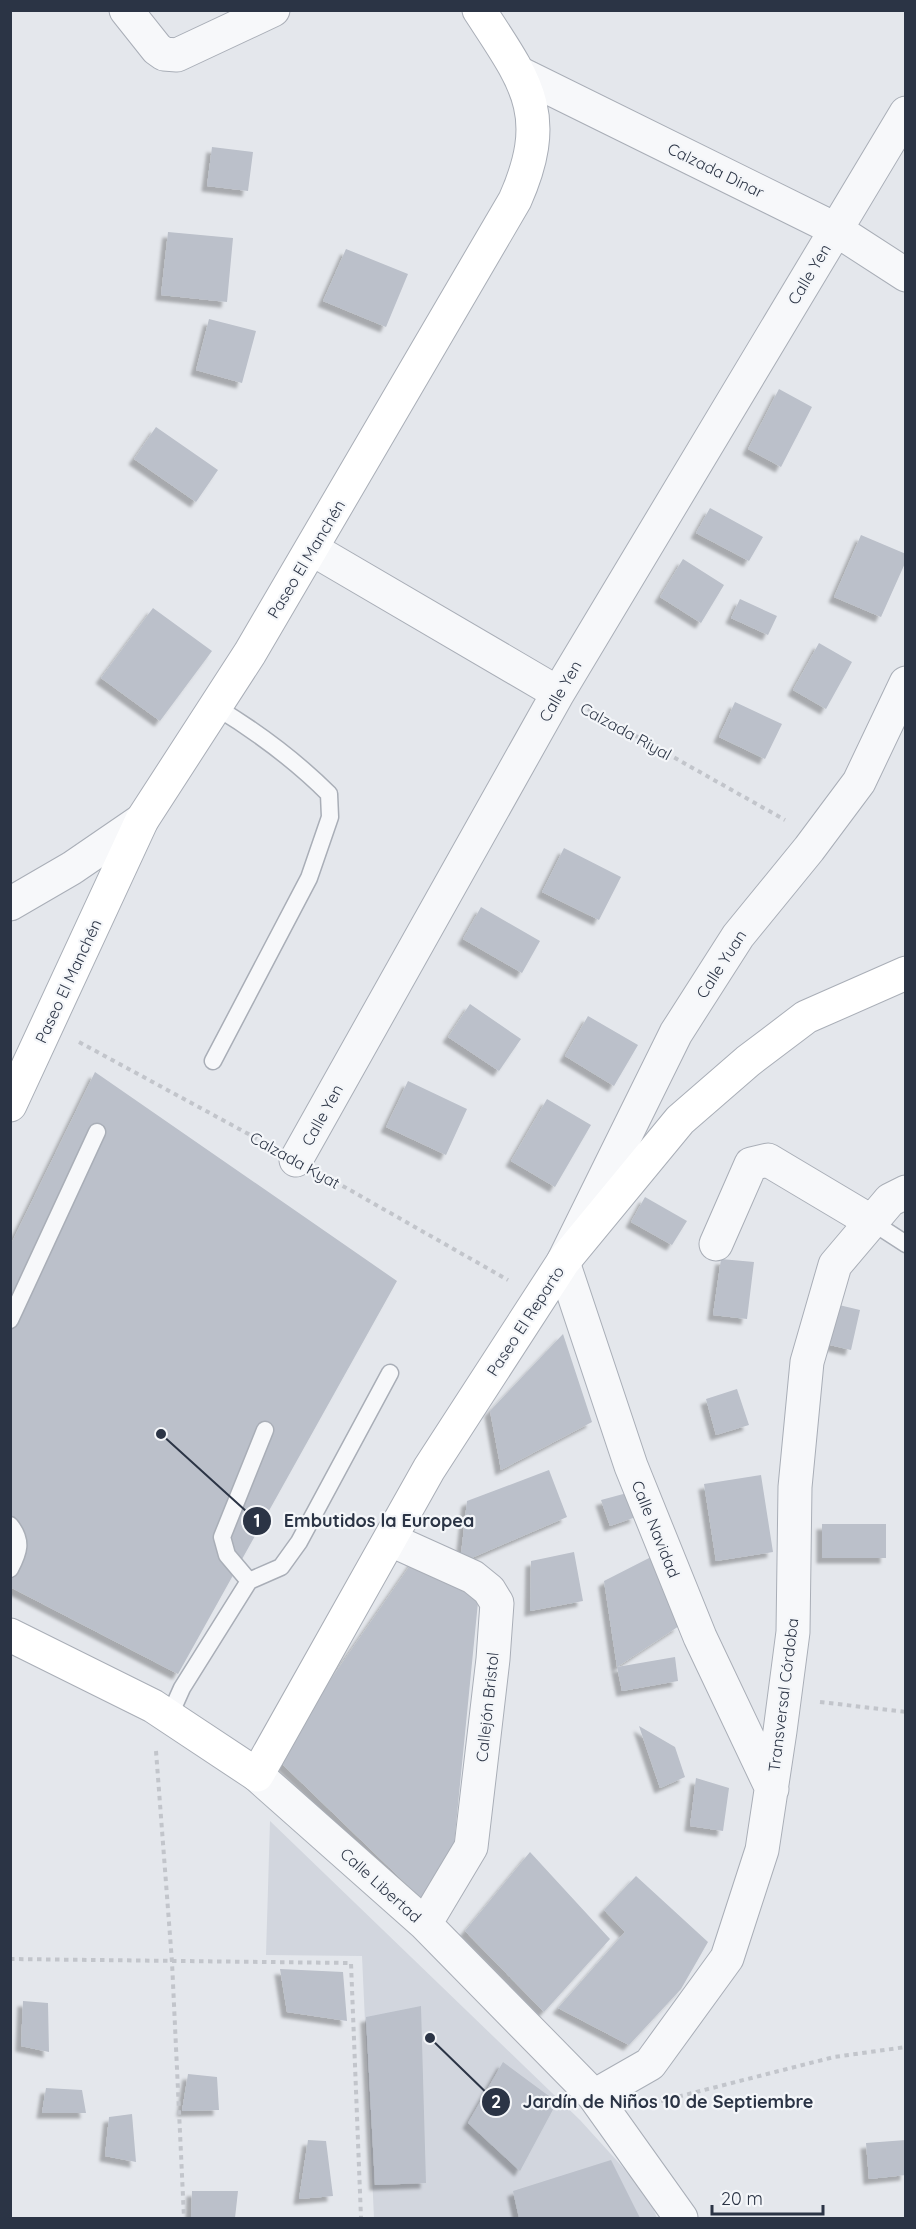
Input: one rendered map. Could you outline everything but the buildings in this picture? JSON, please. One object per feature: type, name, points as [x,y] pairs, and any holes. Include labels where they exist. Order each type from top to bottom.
[{"type":"street","points":[[126,10],[158,49],[164,54],[177,55],[273,10]]},
{"type":"street","name":"Paseo El Manchén","points":[[10,1104],[142,820],[216,707],[312,549],[515,200],[523,181],[534,139],[533,109],[521,74],[479,10]]},
{"type":"street","name":"Calzada Dinar","points":[[521,74],[835,229],[906,275]]},
{"type":"street","name":"Calle Yen","points":[[296,1160],[558,693],[906,114]]},
{"type":"street","points":[[312,549],[558,693]]},
{"type":"street","name":"Calle Yuan","points":[[563,1262],[676,1033],[738,936],[859,782],[906,683]]},
{"type":"street","points":[[10,904],[72,868],[142,820]]},
{"type":"street","name":"Paseo El Reparto","points":[[258,1775],[429,1469],[563,1262],[680,1120],[748,1061],[806,1017],[906,973]]},
{"type":"street","points":[[716,1244],[751,1164],[759,1160],[768,1160],[872,1222]]},
{"type":"street","name":"Transversal Córdoba","points":[[600,2106],[650,2064],[727,1958],[762,1850],[793,1632],[795,1487],[807,1362],[836,1265],[890,1200],[906,1192]]},
{"type":"street","name":"Calle Navidad","points":[[563,1262],[635,1476],[700,1637],[772,1788]]},
{"type":"street","name":"Callejón Bristol","points":[[391,1540],[474,1577],[489,1590],[497,1603],[493,1659],[471,1847],[425,1924]]},
{"type":"street","name":"Calle Libertad","points":[[10,1635],[161,1711],[258,1775],[425,1924],[600,2106],[681,2218]]},
{"type":"lane","points":[[213,1061],[309,878],[330,817],[329,794],[305,771],[254,731],[216,707]]},
{"type":"lane","points":[[10,1320],[97,1132]]},
{"type":"lane","points":[[872,1222],[906,1244]]},
{"type":"lane","points":[[161,1711],[182,1688],[249,1581],[281,1567],[299,1542],[390,1373]]},
{"type":"lane","points":[[249,1581],[227,1555],[222,1537],[265,1430]]},
{"type":"lane","points":[[10,1525],[18,1535],[19,1552],[10,1569]]},
{"type":"path","name":"Calzada Riyal","points":[[558,693],[817,838]]},
{"type":"path","name":"Calzada Kyat","points":[[48,1025],[296,1160],[540,1298]]},
{"type":"path","points":[[784,1697],[906,1712]]},
{"type":"path","points":[[161,1711],[184,2218]]},
{"type":"path","points":[[10,1959],[351,1963],[361,2218]]},
{"type":"path","points":[[600,2106],[834,2057],[906,2047]]},
{"type":"shaded area","points":[[270,1821],[580,2120],[648,2195],[657,2218],[374,2218],[362,1956],[266,1955]]},
{"type":"place","name":"Embutidos la Europea","points":[[161,1434]]},
{"type":"place","name":"Jardín de Niños 10 de Septiembre","points":[[430,2038]]}]
